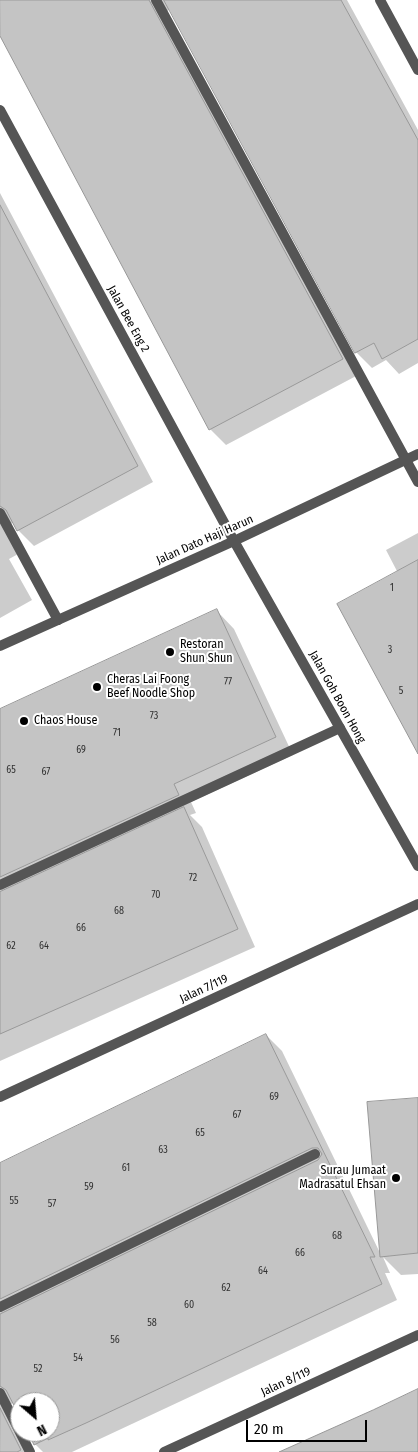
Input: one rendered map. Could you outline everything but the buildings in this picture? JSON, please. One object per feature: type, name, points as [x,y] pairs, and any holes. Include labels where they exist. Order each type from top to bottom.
[{"type":"street","points":[[156,0],[418,482]]},
{"type":"street","points":[[380,0],[418,70]]},
{"type":"street","name":"Jalan Bee Eng 2","points":[[0,110],[234,541]]},
{"type":"street","name":"Jalan Dato Haji Harun","points":[[0,646],[234,541],[418,454]]},
{"type":"street","points":[[0,513],[58,620]]},
{"type":"street","name":"Jalan Goh Boon Hong","points":[[234,541],[418,866]]},
{"type":"street","points":[[0,885],[340,728]]},
{"type":"street","name":"Jalan 7/119","points":[[0,1097],[418,904]]},
{"type":"street","points":[[0,1307],[315,1154]]},
{"type":"street","name":"Jalan 8/119","points":[[164,1452],[418,1335]]},
{"type":"street","points":[[0,1393],[30,1452]]},
{"type":"place","name":"Restoran Shun Shun","points":[[170,652]]},
{"type":"place","name":"Cheras Lai Foong Beef Noodle Shop","points":[[97,687]]},
{"type":"place","name":"Chaos House","points":[[24,721]]},
{"type":"place","name":"Surau Jumaat Madrasatul Ehsan","points":[[396,1178]]}]
